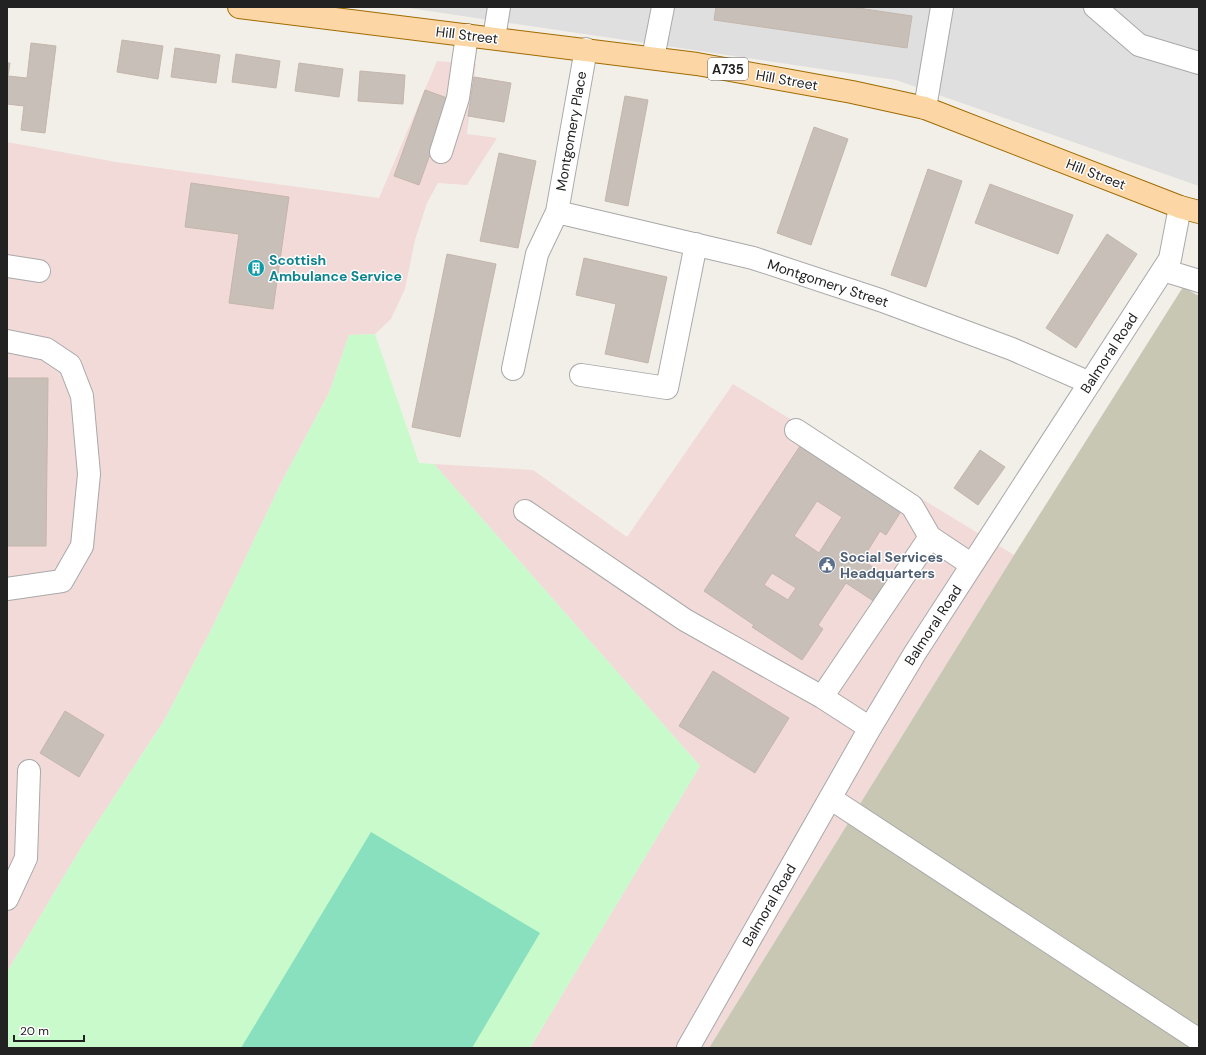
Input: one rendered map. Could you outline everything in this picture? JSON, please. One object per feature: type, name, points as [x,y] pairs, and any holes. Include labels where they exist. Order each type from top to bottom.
[{"type":"main road","name":"Hill Street","points":[[239,7],[697,64],[852,92],[925,108],[1189,209]]},
{"type":"street","points":[[494,38],[499,7]]},
{"type":"street","points":[[653,58],[663,7]]},
{"type":"street","points":[[925,108],[942,7]]},
{"type":"street","points":[[1094,7],[1139,45],[1199,63]]},
{"type":"street","points":[[441,152],[458,98],[467,35]]},
{"type":"street","name":"Montgomery Place","points":[[513,369],[537,254],[557,212],[586,49]]},
{"type":"street","name":"Balmoral Road","points":[[688,1048],[870,728],[915,653],[1170,259],[1189,209]]},
{"type":"street","name":"Montgomery Street","points":[[557,212],[753,258],[880,300],[1012,349],[1090,383]]},
{"type":"street","points":[[581,374],[667,388],[696,244]]},
{"type":"street","points":[[7,266],[39,270]]},
{"type":"street","points":[[1163,270],[1199,281]]},
{"type":"street","points":[[7,341],[46,349],[70,365],[82,396],[89,474],[82,546],[62,581],[7,589]]},
{"type":"street","points":[[796,430],[912,506],[930,537],[972,565]]},
{"type":"street","points":[[525,511],[685,620],[822,697],[870,728]]},
{"type":"street","points":[[822,697],[930,537]]},
{"type":"street","points":[[7,899],[26,858],[29,772]]},
{"type":"street","points":[[830,798],[1199,1040]]},
{"type":"shaded area","points":[[402,7],[1199,7],[1199,186],[896,80]]},
{"type":"shaded area","points":[[437,61],[476,64],[467,134],[497,138],[467,185],[438,183],[427,203],[415,240],[405,289],[391,319],[375,334],[349,335],[329,393],[282,481],[213,626],[165,719],[82,846],[7,972],[7,142],[116,162],[379,198]]},
{"type":"shaded area","points":[[1183,287],[1199,296],[1199,1048],[709,1048],[1014,555]]},
{"type":"shaded area","points":[[733,384],[1014,555],[709,1048],[530,1048],[700,766],[434,464],[533,470],[627,537]]},
{"type":"green space","points":[[375,334],[419,463],[434,464],[700,766],[530,1048],[7,1048],[7,972],[82,846],[165,719],[213,626],[282,481],[329,393],[349,335]]},
{"type":"green space","points":[[371,832],[540,933],[472,1048],[241,1048]]},
{"type":"building","points":[[716,7],[851,7],[912,16],[907,48],[714,20]]},
{"type":"building","points":[[122,40],[163,46],[158,79],[117,72]]},
{"type":"building","points":[[31,43],[56,46],[45,133],[21,130],[24,106],[7,104],[7,63],[10,63],[8,76],[27,78]]},
{"type":"building","points":[[175,48],[220,55],[216,83],[171,77]]},
{"type":"building","points":[[236,54],[280,61],[276,88],[232,82]]},
{"type":"building","points":[[299,63],[343,69],[339,97],[295,91]]},
{"type":"building","points":[[360,71],[405,75],[403,104],[358,101]]},
{"type":"building","points":[[474,77],[511,83],[504,122],[468,116]]},
{"type":"building","points":[[425,90],[450,99],[419,185],[394,176]]},
{"type":"building","points":[[625,96],[648,100],[628,206],[605,201]]},
{"type":"building","points":[[814,127],[848,139],[811,245],[777,233]]},
{"type":"building","points":[[499,153],[536,161],[518,248],[480,241]]},
{"type":"building","points":[[928,169],[962,181],[926,287],[891,275]]},
{"type":"building","name":"Scottish Ambulance Service","points":[[191,183],[289,197],[273,309],[229,303],[239,234],[185,227]]},
{"type":"building","points":[[990,184],[1073,215],[1058,254],[975,223]]},
{"type":"building","points":[[1107,234],[1137,254],[1076,348],[1046,328]]},
{"type":"building","points":[[447,254],[496,264],[460,437],[412,427]]},
{"type":"building","points":[[584,258],[667,277],[648,363],[605,354],[616,304],[576,295]]},
{"type":"building","points":[[7,378],[48,378],[46,546],[7,546]]},
{"type":"building","points":[[804,440],[905,505],[886,535],[880,531],[862,560],[891,579],[875,602],[846,583],[818,625],[823,629],[802,660],[752,627],[754,625],[704,591]],"holes":[[[817,501],[842,517],[819,553],[794,536]],[[772,573],[796,588],[788,600],[764,585]]]},
{"type":"building","points":[[980,450],[1005,467],[978,505],[954,488]]},
{"type":"building","points":[[713,671],[789,718],[755,773],[679,726]]},
{"type":"building","points":[[65,711],[104,735],[79,777],[40,753]]},
{"type":"place","name":"Scottish Ambulance Service","points":[[256,268]]},
{"type":"place","name":"Social Services Headquarters","points":[[827,565]]}]
